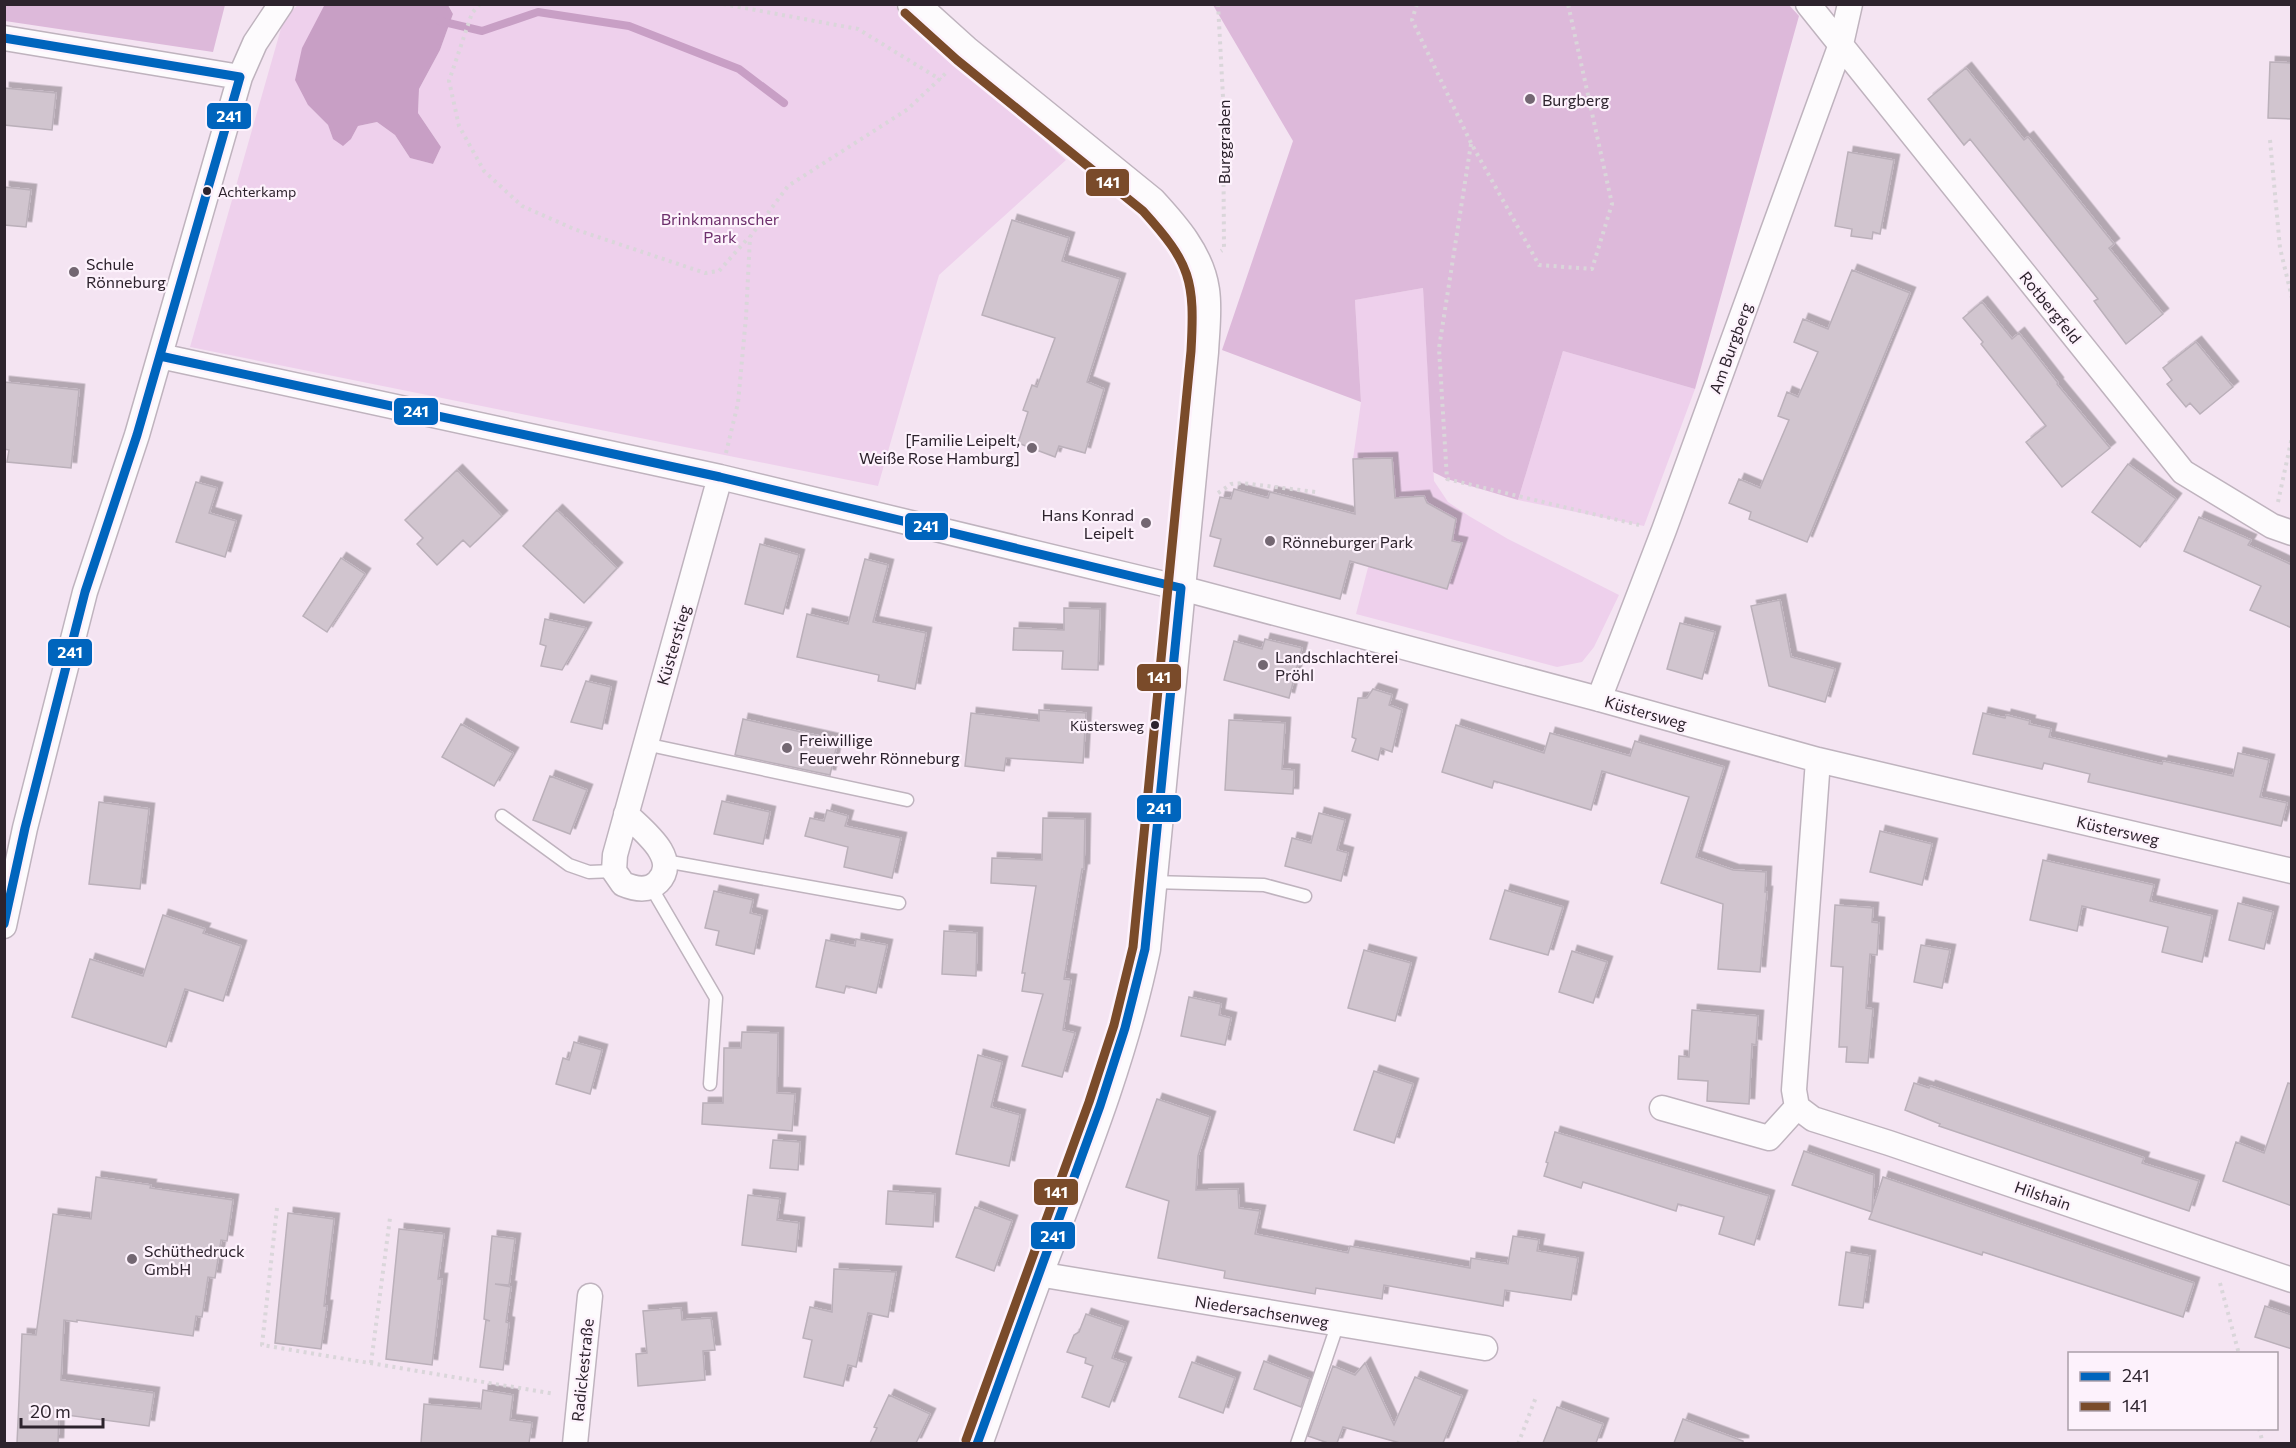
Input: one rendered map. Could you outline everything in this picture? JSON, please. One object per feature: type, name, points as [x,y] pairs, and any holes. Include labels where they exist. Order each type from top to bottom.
[{"type":"street","points":[[4,926],[15,827],[85,592],[137,435],[240,77],[255,43],[281,4]]},
{"type":"street","points":[[913,4],[965,51],[1151,202],[1174,228],[1197,266],[1204,289],[1204,333],[1145,949],[1137,986],[1098,1117],[976,1443]]},
{"type":"street","points":[[1808,4],[1841,44]]},
{"type":"street","name":"Am Burgberg","points":[[1599,699],[1664,530],[1841,44],[1850,4]]},
{"type":"street","points":[[4,38],[240,77]]},
{"type":"street","name":"Rotbergfeld","points":[[1841,44],[2182,472],[2282,529]]},
{"type":"street","name":"Küstersweg","points":[[160,356],[720,477],[1181,588],[1599,699],[1818,760],[2292,871]]},
{"type":"street","name":"Küsterstieg","points":[[614,871],[615,855],[626,814],[720,477]]},
{"type":"street","points":[[1662,1108],[1769,1138],[1797,1107],[1794,1090],[1818,760]]},
{"type":"street","points":[[614,871],[622,884],[638,888],[651,887],[663,876],[665,861],[657,846],[626,814]]},
{"type":"street","name":"Hilshain","points":[[1797,1107],[1813,1119],[2292,1280]]},
{"type":"street","name":"Niedersachsenweg","points":[[1038,1274],[1485,1348]]},
{"type":"street","name":"Radickestraße","points":[[575,1443],[590,1296]]},
{"type":"lane","points":[[645,744],[907,800]]},
{"type":"lane","points":[[502,816],[569,865],[589,872],[614,871]]},
{"type":"lane","points":[[665,861],[899,903]]},
{"type":"lane","points":[[1152,882],[1264,885],[1305,896]]},
{"type":"lane","points":[[651,887],[716,998],[710,1084]]},
{"type":"lane","points":[[1297,1443],[1338,1323]]},
{"type":"path","points":[[480,4],[472,13],[449,81],[459,126],[484,171],[522,206],[574,229],[705,273],[718,271],[750,237],[788,186],[908,109],[941,80],[965,51]]},
{"type":"path","points":[[723,4],[858,29],[941,80]]},
{"type":"path","name":"Burggraben","points":[[1197,266],[1224,249],[1223,97],[1218,4]]},
{"type":"path","points":[[1417,4],[1412,20],[1471,143],[1539,265],[1592,269],[1612,204],[1568,4]]},
{"type":"path","points":[[2270,140],[2280,248],[2292,298]]},
{"type":"path","points":[[1471,143],[1439,348],[1447,479],[1664,530]]},
{"type":"path","points":[[720,477],[738,403],[750,237]]},
{"type":"path","points":[[2282,529],[2292,437]]},
{"type":"path","points":[[1214,499],[1222,489],[1231,484],[1242,483],[1316,492]]},
{"type":"path","points":[[277,1208],[262,1345],[579,1398]]},
{"type":"path","points":[[371,1364],[390,1218]]},
{"type":"path","points":[[2212,1254],[2239,1352]]},
{"type":"path","points":[[1518,1443],[1536,1397]]},
{"type":"green space","name":"Brinkmannscher Park","points":[[448,4],[894,5],[1066,160],[939,275],[878,486],[190,347],[284,18],[298,5],[325,5],[317,21],[308,105],[328,125],[333,139],[351,139],[358,126],[377,122],[395,135],[410,158],[433,164],[441,147],[418,113],[419,89],[440,50],[453,14]]},
{"type":"green space","points":[[1423,288],[1434,481],[1448,502],[1469,516],[1508,539],[1619,595],[1594,647],[1582,662],[1557,667],[1356,614],[1380,521],[1375,475],[1353,476],[1353,459],[1361,402],[1355,300]]},
{"type":"green space","points":[[1563,351],[1695,389],[1644,526],[1518,500]]},
{"type":"shaded area","points":[[5,4],[225,5],[213,52],[5,21]]},
{"type":"shaded area","points":[[325,4],[448,5],[453,14],[440,50],[419,89],[418,113],[441,147],[433,164],[410,158],[395,135],[377,122],[358,126],[351,139],[343,146],[333,139],[328,125],[308,105],[295,80],[302,48]]},
{"type":"shaded area","points":[[1213,5],[1789,5],[1799,16],[1695,389],[1563,351],[1518,500],[1447,479],[1433,472],[1423,288],[1355,300],[1361,402],[1222,350],[1293,141]]},
{"type":"building","points":[[2270,62],[2292,63],[2292,119],[2268,118]]},
{"type":"building","points":[[1966,68],[2024,140],[2028,137],[2114,244],[2109,248],[2163,314],[2126,344],[2094,301],[2098,299],[1970,139],[1964,145],[1928,99]]},
{"type":"building","points":[[4,88],[56,93],[52,130],[4,125]]},
{"type":"building","points":[[1848,152],[1894,160],[1880,234],[1873,232],[1872,239],[1851,236],[1852,229],[1835,226]]},
{"type":"building","points":[[4,187],[31,190],[26,227],[4,225]]},
{"type":"building","points":[[1012,220],[1069,238],[1062,261],[1120,279],[1087,382],[1104,389],[1085,453],[1059,446],[1055,457],[1018,443],[1028,412],[1023,410],[1032,385],[1037,387],[1055,338],[982,315]]},
{"type":"building","points":[[1852,270],[1910,293],[1807,542],[1749,519],[1751,512],[1729,503],[1739,479],[1760,488],[1789,420],[1778,416],[1787,392],[1798,397],[1818,352],[1794,342],[1803,319],[1828,329]]},
{"type":"building","points":[[1982,302],[2012,339],[2019,333],[2057,384],[2110,448],[2062,487],[2026,442],[2046,426],[1963,318]]},
{"type":"building","points":[[2196,342],[2233,387],[2200,414],[2190,403],[2186,407],[2167,384],[2172,380],[2163,368]]},
{"type":"building","points":[[4,382],[79,390],[71,468],[7,462],[9,450],[4,449]]},
{"type":"building","points":[[1392,458],[1395,498],[1424,496],[1427,503],[1456,519],[1452,541],[1462,543],[1447,589],[1350,561],[1340,599],[1214,566],[1221,539],[1210,536],[1220,497],[1231,499],[1234,489],[1268,498],[1270,492],[1355,514],[1353,459]]},
{"type":"building","points":[[2128,464],[2176,499],[2140,547],[2092,512]]},
{"type":"building","points":[[457,470],[502,516],[470,547],[463,540],[437,565],[417,544],[423,538],[405,520]]},
{"type":"building","points":[[196,482],[217,488],[209,513],[236,521],[225,557],[176,542]]},
{"type":"building","points":[[557,510],[617,568],[584,603],[523,546]]},
{"type":"building","points":[[2199,517],[2251,540],[2248,545],[2292,565],[2292,628],[2250,610],[2261,586],[2184,551]]},
{"type":"building","points":[[760,544],[799,555],[783,614],[745,604]]},
{"type":"building","points":[[341,558],[365,574],[327,632],[303,616]]},
{"type":"building","points":[[865,559],[888,565],[873,622],[926,633],[915,689],[878,681],[879,675],[797,657],[807,614],[848,624]]},
{"type":"building","points":[[1780,600],[1791,657],[1835,669],[1825,702],[1769,686],[1751,606]]},
{"type":"building","points":[[1064,608],[1100,609],[1098,670],[1062,669],[1063,651],[1013,650],[1014,628],[1064,630]]},
{"type":"building","points":[[545,619],[586,628],[562,670],[541,666],[546,646],[540,644]]},
{"type":"building","points":[[1680,623],[1715,632],[1702,679],[1667,669]]},
{"type":"building","name":"Landschlachterei Pröhl","points":[[1265,639],[1302,648],[1289,698],[1224,680],[1234,641],[1262,649]]},
{"type":"building","points":[[586,681],[611,687],[602,729],[571,722]]},
{"type":"building","points":[[1373,689],[1392,695],[1389,705],[1402,710],[1392,752],[1381,748],[1378,760],[1352,751],[1356,739],[1352,737],[1358,698],[1367,698]]},
{"type":"building","points":[[1039,710],[1086,713],[1083,763],[1006,758],[1004,771],[965,766],[971,713],[1039,721]]},
{"type":"building","points":[[1983,713],[2005,718],[2006,715],[2030,721],[2029,724],[2051,729],[2049,737],[2162,764],[2163,761],[2233,776],[2238,753],[2269,760],[2260,797],[2287,803],[2281,826],[2088,782],[2090,774],[2044,763],[2042,769],[1973,754]]},
{"type":"building","name":"Freiwillige Feuerwehr Rönneburg","points":[[743,719],[838,740],[830,775],[735,755]]},
{"type":"building","points":[[1229,720],[1285,723],[1282,769],[1294,770],[1293,794],[1225,790]]},
{"type":"building","points":[[461,724],[513,753],[494,786],[442,757]]},
{"type":"building","points":[[1456,725],[1544,753],[1550,733],[1630,756],[1635,741],[1724,767],[1696,857],[1733,870],[1766,872],[1765,892],[1767,892],[1760,972],[1718,969],[1723,904],[1661,883],[1689,797],[1602,771],[1591,810],[1494,781],[1492,788],[1442,772]]},
{"type":"building","points":[[550,776],[587,790],[570,834],[533,820]]},
{"type":"building","points":[[722,801],[770,812],[763,844],[714,834]]},
{"type":"building","points":[[99,802],[149,809],[140,889],[89,884]]},
{"type":"building","points":[[827,810],[848,816],[845,826],[901,838],[892,878],[844,867],[848,847],[805,836],[810,818],[824,821]]},
{"type":"building","points":[[1319,813],[1345,820],[1337,850],[1348,853],[1341,881],[1285,866],[1292,838],[1311,843]]},
{"type":"building","points":[[1043,818],[1085,819],[1084,869],[1082,869],[1064,979],[1071,980],[1063,1030],[1075,1033],[1062,1077],[1022,1066],[1043,994],[1022,991],[1025,973],[1022,973],[1036,886],[991,883],[992,858],[1042,860]]},
{"type":"building","points":[[1880,831],[1932,844],[1922,885],[1870,872]]},
{"type":"building","points":[[2043,860],[2154,885],[2150,901],[2212,916],[2202,962],[2162,952],[2168,927],[2082,906],[2077,931],[2030,920]]},
{"type":"building","points":[[1505,890],[1563,907],[1548,955],[1490,939]]},
{"type":"building","points":[[714,891],[753,900],[750,913],[762,916],[754,954],[716,945],[719,931],[705,928]]},
{"type":"building","points":[[2238,903],[2273,912],[2264,949],[2229,940]]},
{"type":"building","points":[[1835,905],[1873,908],[1872,922],[1879,923],[1877,955],[1870,954],[1866,1008],[1873,1009],[1868,1063],[1846,1062],[1847,1047],[1839,1047],[1843,967],[1831,966]]},
{"type":"building","points":[[163,915],[205,929],[203,933],[241,946],[223,1001],[185,989],[166,1047],[72,1017],[90,959],[143,976]]},
{"type":"building","points":[[944,931],[977,933],[976,976],[942,974]]},
{"type":"building","points":[[856,939],[887,945],[876,993],[846,986],[844,993],[816,987],[826,940],[855,946]]},
{"type":"building","points":[[1921,945],[1950,950],[1942,988],[1914,982]]},
{"type":"building","points":[[1364,950],[1411,963],[1395,1021],[1348,1008]]},
{"type":"building","points":[[1572,951],[1607,962],[1593,1003],[1559,992]]},
{"type":"building","points":[[1189,997],[1221,1004],[1219,1015],[1231,1018],[1225,1045],[1181,1036]]},
{"type":"building","points":[[1692,1010],[1758,1016],[1756,1045],[1752,1044],[1749,1104],[1707,1101],[1708,1081],[1678,1079],[1679,1056],[1689,1057]]},
{"type":"building","points":[[742,1032],[778,1033],[777,1093],[795,1094],[792,1131],[702,1124],[703,1103],[723,1103],[724,1048],[741,1048]]},
{"type":"building","points":[[574,1042],[602,1050],[590,1094],[556,1084],[563,1058],[569,1060]]},
{"type":"building","points":[[978,1055],[1002,1062],[991,1107],[1020,1115],[1009,1166],[956,1154]]},
{"type":"building","points":[[1374,1071],[1413,1084],[1394,1143],[1354,1130]]},
{"type":"building","points":[[1914,1083],[1929,1088],[1930,1086],[2144,1158],[2142,1163],[2199,1181],[2189,1211],[1939,1126],[1940,1124],[1905,1110]]},
{"type":"building","points":[[2288,1083],[2292,1084],[2292,1206],[2223,1181],[2236,1142],[2264,1153]]},
{"type":"building","points":[[1157,1099],[1210,1117],[1198,1156],[1196,1190],[1238,1189],[1239,1208],[1260,1211],[1255,1234],[1348,1253],[1350,1246],[1470,1268],[1471,1258],[1508,1264],[1513,1236],[1539,1240],[1537,1251],[1578,1258],[1571,1300],[1505,1290],[1503,1306],[1384,1285],[1382,1299],[1316,1288],[1315,1294],[1224,1278],[1225,1271],[1158,1258],[1169,1201],[1126,1187]]},
{"type":"building","points":[[1555,1132],[1769,1196],[1754,1245],[1719,1234],[1724,1217],[1678,1204],[1676,1211],[1583,1182],[1581,1188],[1544,1176]]},
{"type":"building","points":[[773,1140],[800,1142],[798,1170],[770,1168]]},
{"type":"building","points":[[1804,1151],[1874,1175],[1872,1211],[1883,1177],[2194,1283],[2183,1317],[1983,1252],[1982,1255],[1869,1219],[1872,1212],[1792,1185]]},
{"type":"building","name":"Schüthedruck GmbH","points":[[96,1177],[151,1185],[150,1188],[233,1200],[227,1241],[221,1240],[215,1278],[208,1277],[202,1317],[196,1316],[193,1336],[64,1320],[61,1380],[154,1393],[149,1426],[59,1414],[58,1443],[17,1443],[22,1334],[36,1335],[53,1214],[91,1219]]},
{"type":"building","points":[[888,1191],[935,1194],[933,1227],[886,1224]]},
{"type":"building","points":[[748,1195],[780,1199],[777,1220],[799,1223],[796,1252],[742,1245]]},
{"type":"building","points":[[975,1207],[1012,1221],[994,1271],[956,1257]]},
{"type":"building","points":[[288,1213],[334,1219],[321,1349],[275,1343]]},
{"type":"building","points":[[399,1229],[444,1234],[438,1279],[442,1279],[432,1365],[386,1359]]},
{"type":"building","points":[[492,1236],[515,1239],[509,1285],[495,1284],[511,1287],[503,1370],[480,1367],[486,1320],[490,1321],[484,1319]]},
{"type":"building","points":[[1846,1252],[1870,1256],[1863,1308],[1839,1305]]},
{"type":"building","points":[[834,1269],[896,1272],[888,1317],[868,1313],[856,1367],[848,1365],[843,1386],[804,1377],[812,1340],[803,1338],[810,1307],[832,1312]]},
{"type":"building","points":[[2265,1306],[2292,1315],[2292,1349],[2255,1337]]},
{"type":"building","points":[[681,1308],[682,1320],[711,1318],[715,1350],[703,1351],[705,1380],[638,1386],[636,1354],[647,1353],[643,1311]]},
{"type":"building","points":[[1086,1314],[1123,1327],[1112,1358],[1126,1363],[1109,1407],[1082,1397],[1093,1366],[1085,1363],[1086,1358],[1067,1352]]},
{"type":"building","points":[[1264,1361],[1310,1379],[1301,1407],[1254,1389]]},
{"type":"building","points":[[1192,1362],[1235,1378],[1223,1413],[1179,1397]]},
{"type":"building","points":[[1365,1363],[1394,1425],[1415,1377],[1462,1396],[1443,1443],[1400,1443],[1343,1427],[1337,1443],[1328,1443],[1308,1436],[1333,1366],[1355,1375]]},
{"type":"building","points":[[483,1390],[513,1395],[510,1420],[532,1423],[529,1443],[421,1443],[424,1404],[481,1409]]},
{"type":"building","points":[[889,1395],[930,1414],[916,1443],[870,1443],[877,1428],[874,1427]]},
{"type":"building","points":[[1557,1407],[1603,1424],[1596,1443],[1543,1443]]},
{"type":"building","points":[[1683,1419],[1743,1441],[1743,1443],[1674,1443]]},
{"type":"waterway","points":[[440,21],[482,31],[538,12],[629,26],[739,69],[784,103]]},
{"type":"transit line","name":"141","points":[[905,13],[957,60],[1143,211],[1159,229],[1180,260],[1190,289],[1192,307],[1191,351],[1133,947],[1114,1025],[1089,1102],[966,1440]]},
{"type":"transit line","name":"241","points":[[4,38],[240,77],[137,435],[85,592],[25,828],[4,924]]},
{"type":"transit line","name":"241","points":[[160,356],[720,477],[1181,588]]},
{"type":"transit line","name":"241","points":[[977,1444],[1100,1106],[1125,1028],[1145,949],[1181,588]]},
{"type":"place","name":"Burgberg","points":[[1530,99]]},
{"type":"place","name":"Achterkamp","points":[[207,191]]},
{"type":"place","name":"Schule Rönneburg","points":[[74,272]]},
{"type":"place","name":"[Familie Leipelt, Weiße Rose Hamburg]","points":[[1032,448]]},
{"type":"place","name":"Hans Konrad Leipelt","points":[[1146,523]]},
{"type":"place","name":"Rönneburger Park","points":[[1270,541]]},
{"type":"place","name":"Landschlachterei Pröhl","points":[[1263,665]]},
{"type":"place","name":"Küstersweg","points":[[1155,725]]},
{"type":"place","name":"Freiwillige Feuerwehr Rönneburg","points":[[787,748]]},
{"type":"place","name":"Schüthedruck GmbH","points":[[132,1259]]}]
